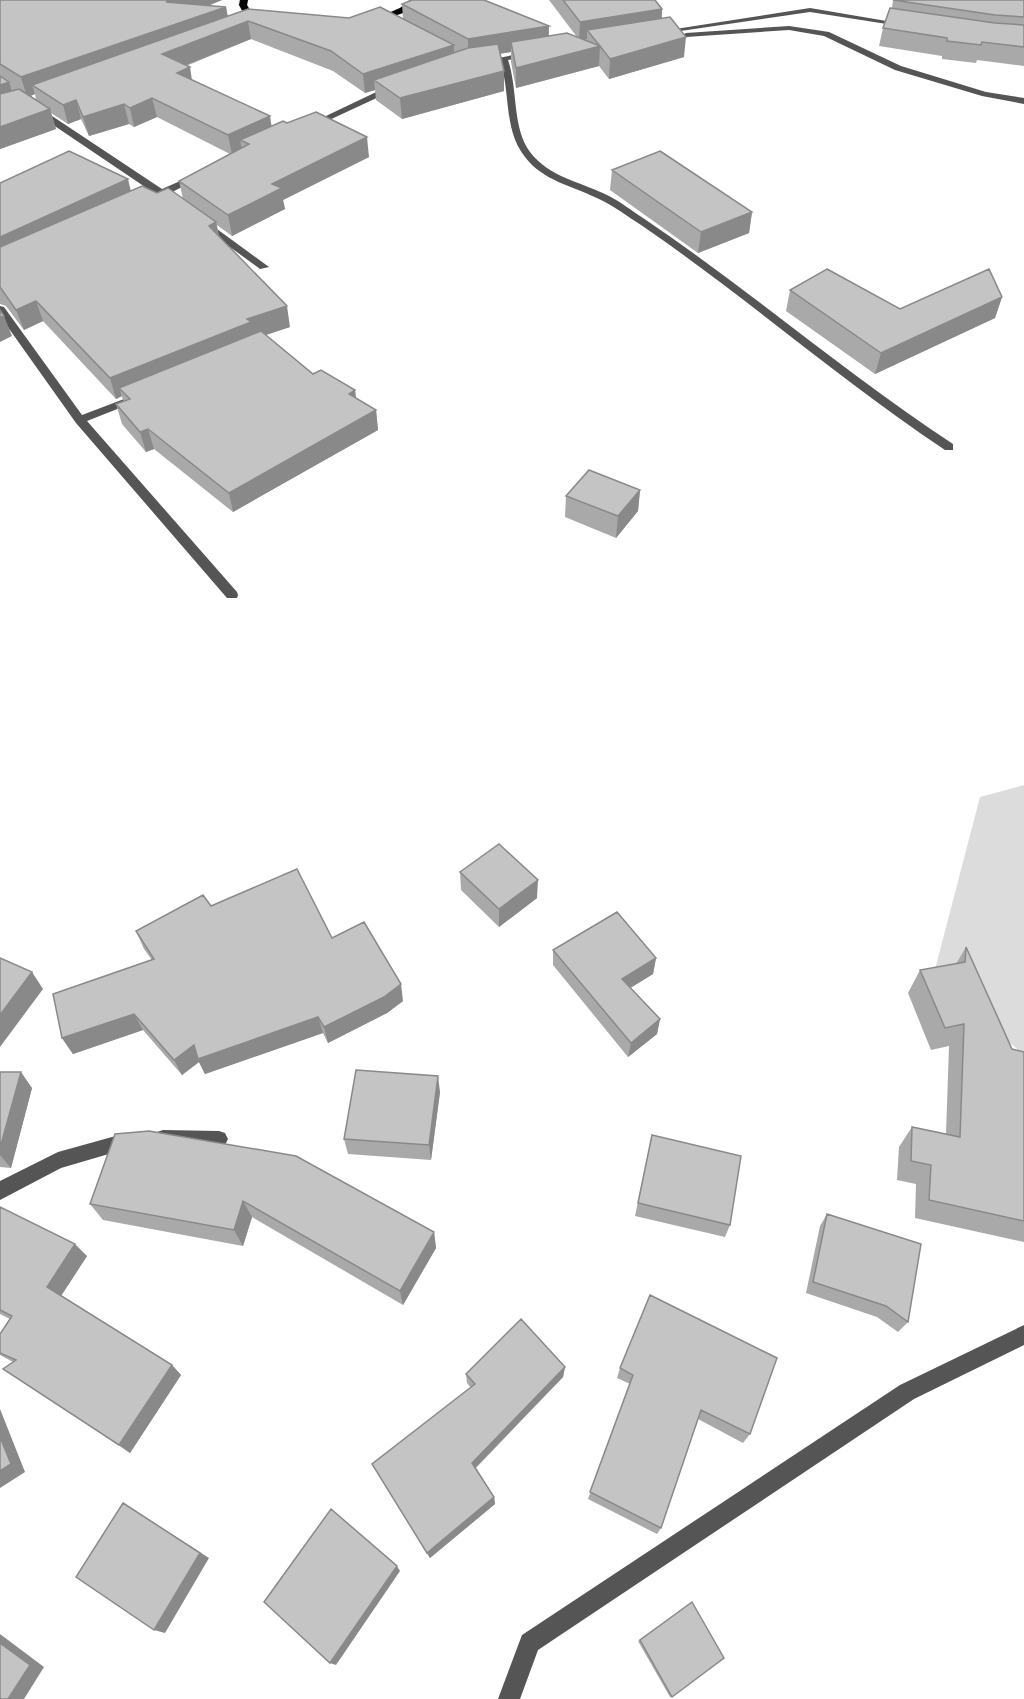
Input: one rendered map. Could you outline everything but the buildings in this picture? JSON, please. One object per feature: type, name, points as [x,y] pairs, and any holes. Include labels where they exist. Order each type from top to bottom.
[{"type":"main road","points":[[244,0],[243,5],[248,14],[273,24]]},
{"type":"main road","points":[[363,24],[403,10],[415,0]]},
{"type":"main road","points":[[249,24],[260,20]]},
{"type":"main road","points":[[28,104],[39,100]]},
{"type":"street","points":[[645,34],[810,10],[920,27]]},
{"type":"street","points":[[382,19],[391,24]]},
{"type":"street","points":[[656,34],[701,36],[789,28],[826,34],[898,68],[985,94],[1024,101]]},
{"type":"street","points":[[476,63],[539,52]]},
{"type":"street","points":[[503,58],[511,83],[512,124],[527,154],[548,174],[614,202],[677,247],[899,416],[949,447]]},
{"type":"street","points":[[305,128],[402,84]]},
{"type":"street","points":[[28,104],[180,206]]},
{"type":"street","points":[[140,203],[203,174]]},
{"type":"street","points":[[199,220],[264,267]]},
{"type":"street","points":[[0,309],[80,420],[232,595]]},
{"type":"street","points":[[80,420],[145,394]]},
{"type":"street","points":[[0,1191],[58,1160],[128,1140],[182,1137],[219,1139]]},
{"type":"street","points":[[509,1699],[530,1643],[907,1392],[1024,1335]]},
{"type":"shaded area","points":[[1024,785],[1024,1055],[933,977],[980,797]]}]
